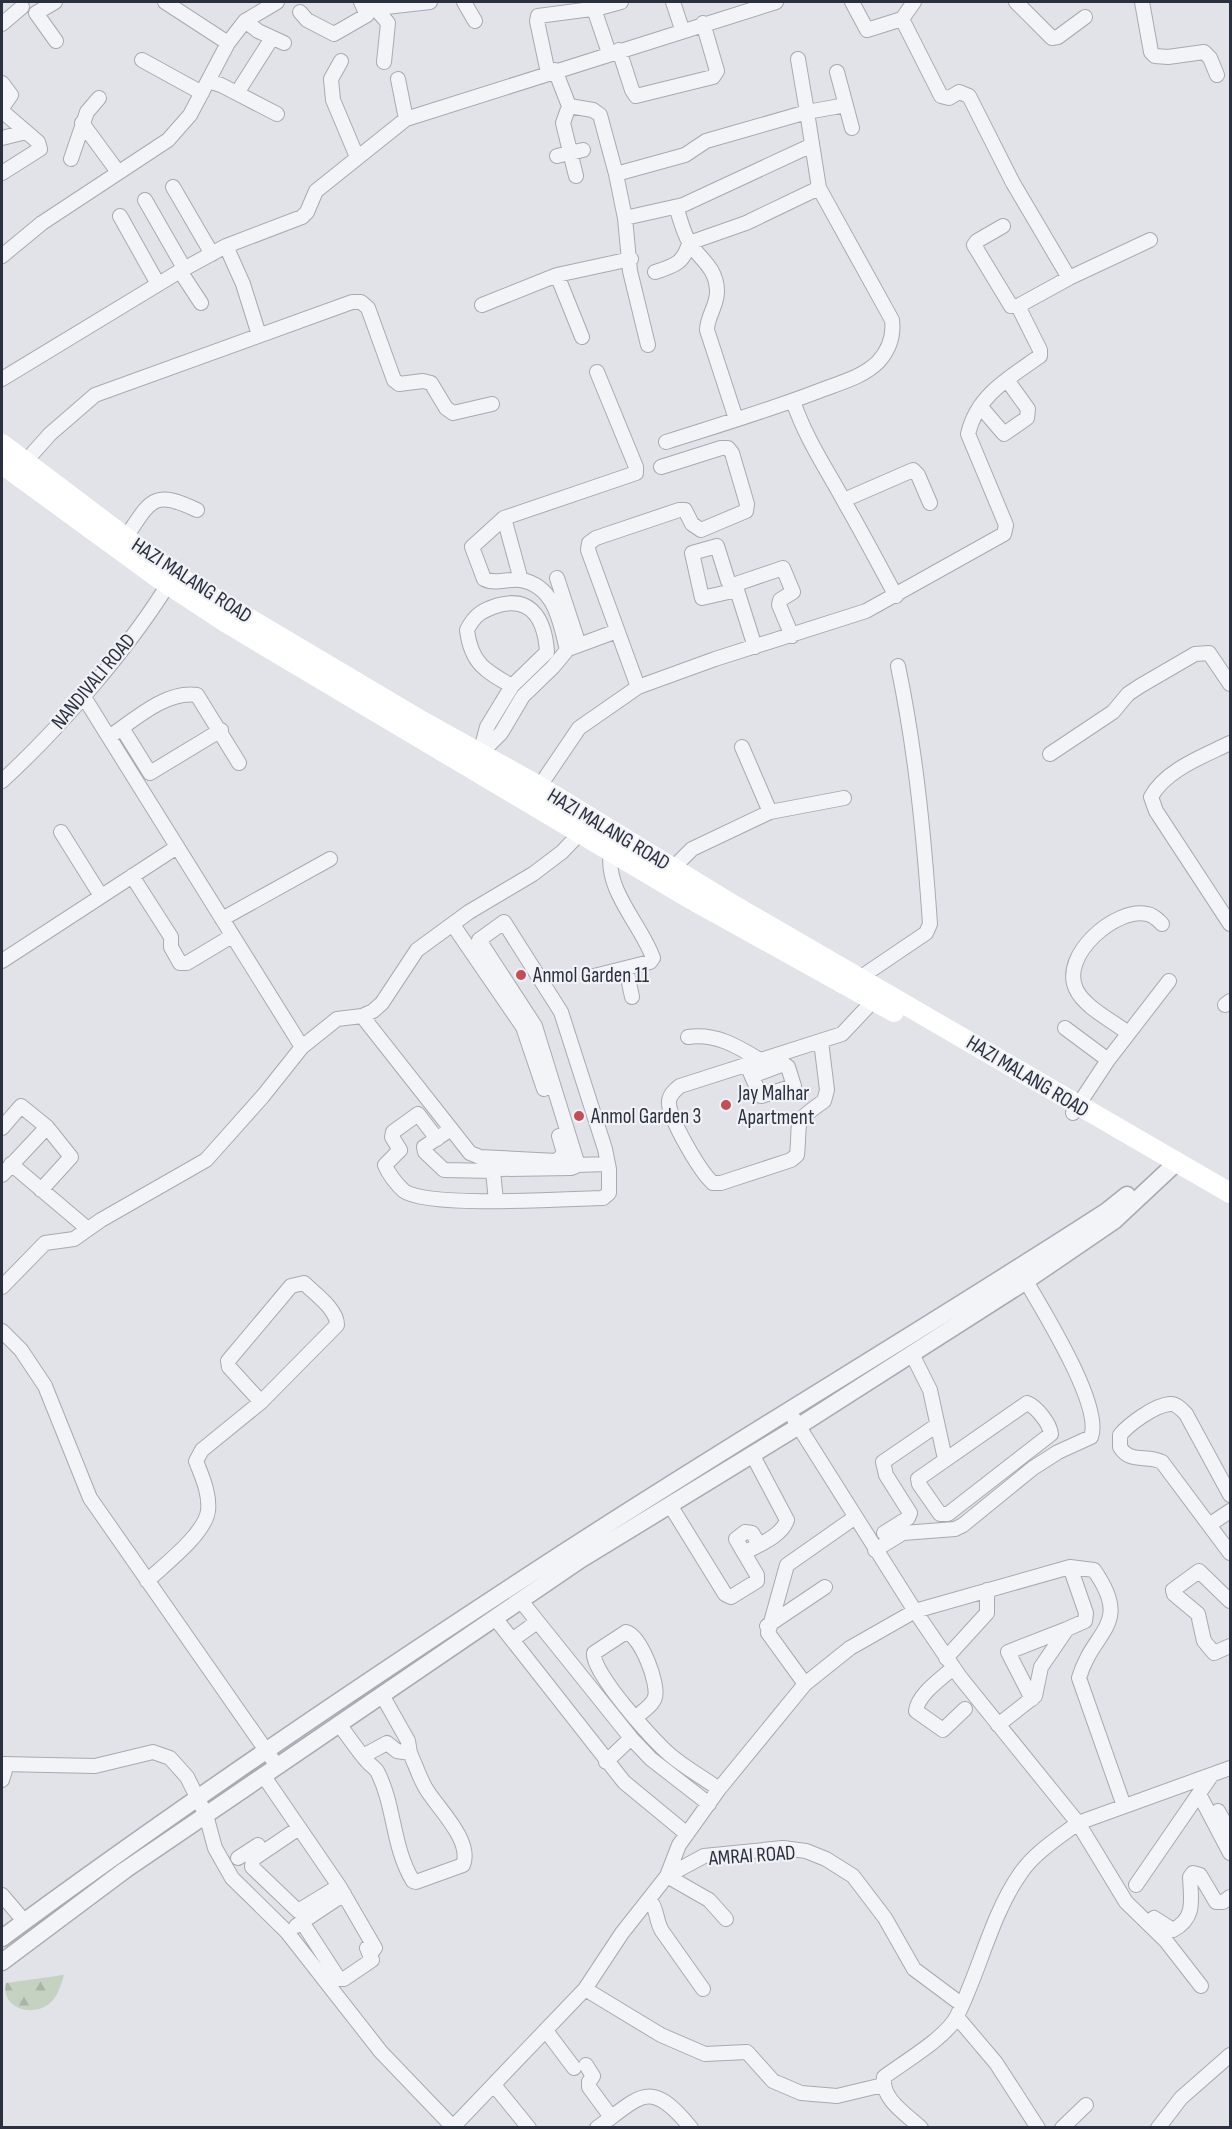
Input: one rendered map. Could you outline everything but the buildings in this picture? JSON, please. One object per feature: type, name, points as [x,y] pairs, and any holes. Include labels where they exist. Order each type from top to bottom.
[{"type":"main road","name":"HAZI MALANG ROAD","points":[[2,444],[126,537],[171,579]]},
{"type":"main road","name":"HAZI MALANG ROAD","points":[[2,464],[171,579],[340,682],[474,757],[587,826],[673,868],[858,983],[1168,1164],[1230,1208]]},
{"type":"main road","name":"HAZI MALANG ROAD","points":[[587,826],[611,851],[858,983],[874,1000],[1076,1109]]},
{"type":"main road","name":"HAZI MALANG ROAD","points":[[1168,1164],[1230,1193]]},
{"type":"street","points":[[36,13],[55,2]]},
{"type":"street","points":[[165,2],[228,43]]},
{"type":"street","points":[[2,256],[42,223],[168,140],[190,115],[228,43],[245,21],[277,2]]},
{"type":"street","points":[[300,12],[312,24],[334,34],[367,15],[361,2]]},
{"type":"street","points":[[370,2],[388,23],[384,62]]},
{"type":"street","points":[[378,2],[386,7],[430,2]]},
{"type":"street","points":[[464,2],[475,21]]},
{"type":"street","points":[[576,176],[563,123],[569,106],[551,71],[537,21],[538,16],[594,9],[621,2]]},
{"type":"street","points":[[673,2],[682,30]]},
{"type":"street","points":[[2,379],[158,284],[226,246],[302,217],[307,212],[312,195],[406,119],[480,97],[551,71],[703,23],[733,8],[776,2]]},
{"type":"street","points":[[852,2],[867,30],[902,19],[914,2]]},
{"type":"street","points":[[1016,2],[1052,38],[1058,37],[1085,17]]},
{"type":"street","points":[[1142,2],[1151,52],[1155,56],[1168,57],[1204,52],[1210,57],[1217,75]]},
{"type":"street","points":[[2,24],[20,4],[36,13],[56,41]]},
{"type":"street","points":[[594,9],[636,96],[713,77],[717,71],[703,23]]},
{"type":"street","points":[[902,19],[941,96],[949,98],[959,92],[969,96],[1013,183],[1069,278]]},
{"type":"street","points":[[237,93],[278,40],[245,21]]},
{"type":"street","points":[[666,442],[793,401],[863,373],[878,362],[888,348],[893,333],[892,320],[819,188],[810,146],[798,59]]},
{"type":"street","points":[[142,60],[205,87],[237,93],[277,114]]},
{"type":"street","points":[[341,61],[331,80],[333,100],[357,157]]},
{"type":"street","points":[[837,72],[852,128]]},
{"type":"street","points":[[398,78],[406,119]]},
{"type":"street","points":[[2,83],[11,95],[2,110],[39,144],[39,151],[2,173]]},
{"type":"street","points":[[71,159],[87,111],[99,98]]},
{"type":"street","points":[[615,174],[685,155],[706,141],[807,112],[846,105]]},
{"type":"street","points":[[569,106],[593,110],[600,115],[615,174],[624,218],[630,271],[648,345]]},
{"type":"street","points":[[82,123],[118,172]]},
{"type":"street","points":[[2,138],[26,132]]},
{"type":"street","points":[[624,218],[676,207],[810,146]]},
{"type":"street","points":[[172,187],[212,254]]},
{"type":"street","points":[[655,272],[675,267],[681,261],[689,243],[746,223],[819,188]]},
{"type":"street","points":[[146,200],[201,303]]},
{"type":"street","points":[[676,207],[689,243],[707,262],[717,286],[716,304],[707,323],[707,330],[736,419]]},
{"type":"street","points":[[120,216],[158,284]]},
{"type":"street","points":[[1002,226],[974,245],[1009,304],[1018,306],[1069,278],[1150,240]]},
{"type":"street","points":[[226,246],[243,284],[259,335]]},
{"type":"street","points":[[482,305],[557,275],[630,259]]},
{"type":"street","points":[[557,275],[582,337]]},
{"type":"street","points":[[25,462],[50,434],[95,395],[352,302],[361,302],[368,308],[394,380],[399,384],[423,381],[431,383],[446,408],[453,413],[492,404]]},
{"type":"street","points":[[535,794],[579,728],[638,687],[866,611],[896,596],[1007,530],[969,443],[970,423],[989,393],[1041,352],[1018,306]]},
{"type":"street","points":[[573,647],[550,598],[537,586],[521,580],[494,582],[484,579],[472,552],[473,543],[504,518],[636,473],[636,467],[597,372]]},
{"type":"street","points":[[980,405],[1004,434],[1027,418],[1028,409],[1007,380]]},
{"type":"street","points":[[793,401],[804,431],[896,596]]},
{"type":"street","points":[[638,687],[588,550],[589,543],[596,538],[679,510],[685,510],[692,525],[701,530],[746,511],[744,494],[732,453],[728,448],[720,447],[661,467]]},
{"type":"street","points":[[844,500],[913,470],[918,475],[930,503]]},
{"type":"street","points":[[126,537],[145,509],[158,499],[175,500],[197,510]]},
{"type":"street","points":[[504,518],[521,580]]},
{"type":"street","points":[[755,647],[735,587],[783,568],[793,592],[780,600],[779,604],[792,636]]},
{"type":"street","points":[[557,578],[573,647]]},
{"type":"street","name":"NANDIVALI ROAD","points":[[2,781],[132,636],[171,579]]},
{"type":"street","points":[[474,757],[487,727],[512,686],[547,652],[539,620],[525,604],[515,602],[479,613],[467,630],[475,658],[484,669],[512,686]]},
{"type":"street","points":[[474,757],[501,733],[523,696],[573,647],[617,632]]},
{"type":"street","points":[[1050,754],[1113,712],[1128,694],[1195,654],[1203,651],[1209,653],[1230,684]]},
{"type":"street","points":[[858,983],[926,933],[930,924],[922,821],[909,719],[898,666]]},
{"type":"street","points":[[82,694],[302,1047]]},
{"type":"street","points":[[109,737],[167,700],[190,694],[202,699],[239,763]]},
{"type":"street","points":[[474,757],[487,715]]},
{"type":"street","points":[[122,728],[150,773],[221,730]]},
{"type":"street","points":[[1230,743],[1173,774],[1157,786],[1151,796],[1156,811],[1230,924]]},
{"type":"street","points":[[742,747],[770,812]]},
{"type":"street","points":[[673,868],[692,849],[770,812],[844,798]]},
{"type":"street","points":[[2,1287],[45,1243],[64,1242],[206,1160],[250,1112],[302,1047],[337,1019],[362,1016],[382,1003],[417,950],[469,912],[534,874],[562,852],[587,826]]},
{"type":"street","points":[[61,832],[99,892]]},
{"type":"street","points":[[73,902],[132,876],[177,847]]},
{"type":"street","points":[[594,976],[650,962],[653,958],[618,890],[609,862],[611,851]]},
{"type":"street","points":[[222,920],[330,859]]},
{"type":"street","points":[[132,876],[171,937],[171,947],[180,963],[188,963],[232,936]]},
{"type":"street","points":[[2,961],[99,892]]},
{"type":"street","points":[[1128,1033],[1080,995],[1074,982],[1074,962],[1090,940],[1124,916],[1136,913],[1150,914],[1162,924]]},
{"type":"street","points":[[437,1139],[418,1114],[393,1132],[392,1137],[400,1150],[385,1165],[405,1191],[423,1198],[496,1201],[606,1197],[609,1193],[608,1164],[561,1012],[504,922],[479,937],[488,965]]},
{"type":"street","points":[[453,925],[488,965],[525,1020],[536,1047],[559,1122],[562,1155],[574,1168],[576,1164]]},
{"type":"street","points":[[626,968],[632,997]]},
{"type":"street","points":[[1076,1109],[1108,1060],[1169,981]]},
{"type":"street","points":[[821,1041],[827,1090],[824,1101],[804,1114],[796,1126],[798,1155],[790,1160],[716,1184],[709,1180],[680,1131],[669,1105],[670,1098],[680,1086],[753,1067],[821,1041],[842,1034],[874,1000]]},
{"type":"street","points":[[362,1016],[470,1154],[517,1163]]},
{"type":"street","points":[[1065,1028],[1108,1060]]},
{"type":"street","points":[[688,1037],[702,1035],[718,1038],[753,1067]]},
{"type":"street","points":[[2,1128],[21,1106],[47,1127],[71,1157],[41,1190]]},
{"type":"street","points":[[47,1127],[6,1169],[41,1190],[88,1229]]},
{"type":"street","points":[[450,1130],[424,1149],[441,1169],[493,1171],[496,1201]]},
{"type":"street","points":[[441,1169],[470,1154]]},
{"type":"street","points":[[500,1169],[517,1163],[562,1155],[576,1164],[608,1164]]},
{"type":"street","points":[[2,1938],[265,1751],[568,1550],[794,1419],[912,1354],[1026,1281],[1114,1221],[1168,1164]]},
{"type":"street","points":[[2,1962],[144,1857],[520,1601],[752,1454],[794,1419],[1107,1211],[1168,1164]]},
{"type":"street","points":[[875,1550],[903,1533],[955,1529],[963,1525],[1033,1468],[1058,1452],[1091,1437],[1093,1431],[1089,1410],[1075,1369],[1026,1281]]},
{"type":"street","points":[[147,1581],[199,1531],[208,1513],[207,1489],[196,1461],[202,1450],[261,1402],[337,1325],[337,1317],[304,1283],[291,1286],[228,1361],[230,1367],[261,1402]]},
{"type":"street","points":[[2,1331],[21,1350],[45,1386],[90,1498],[265,1751],[270,1771],[297,1825],[375,1948],[371,1953],[372,1960],[344,1979],[339,1979],[302,1922]]},
{"type":"street","points":[[912,1354],[930,1390],[945,1459]]},
{"type":"street","points":[[1027,1403],[1033,1406],[1051,1431],[1048,1437],[942,1516],[919,1484],[918,1479],[945,1459],[1027,1403]]},
{"type":"street","points":[[1230,1495],[1186,1414],[1176,1405],[1169,1404],[1136,1420],[1121,1433],[1119,1441],[1122,1451],[1137,1459],[1153,1457],[1162,1462],[1230,1553]]},
{"type":"street","points":[[794,1419],[854,1518],[950,1663],[1078,1823],[1126,1902],[1166,1941],[1201,1986]]},
{"type":"street","points":[[884,1533],[908,1518],[910,1513],[884,1471],[883,1462],[937,1425]]},
{"type":"street","points":[[670,1505],[728,1596],[731,1597],[758,1578],[744,1553],[785,1527],[787,1520],[752,1454]]},
{"type":"street","points":[[1209,1526],[1230,1511]]},
{"type":"street","points":[[804,1684],[772,1641],[767,1626],[787,1565],[854,1518]]},
{"type":"street","points":[[1032,1699],[1008,1652],[1080,1624],[1086,1617],[1070,1567]]},
{"type":"street","points":[[726,1919],[709,1900],[667,1876],[679,1845],[719,1789],[804,1684],[850,1648],[915,1611],[987,1590],[1070,1567],[1094,1570],[1112,1602],[1112,1616],[1082,1666],[1079,1678],[1124,1806]]},
{"type":"street","points":[[1230,1598],[1199,1571],[1173,1590],[1174,1594],[1201,1619],[1204,1641],[1214,1653],[1230,1646]]},
{"type":"street","points":[[767,1626],[825,1587]]},
{"type":"street","points":[[965,1709],[943,1730],[916,1711],[917,1706],[987,1613],[987,1590]]},
{"type":"street","points":[[520,1601],[631,1738],[651,1759],[709,1804]]},
{"type":"street","points":[[495,1618],[606,1762],[637,1794],[687,1834]]},
{"type":"street","points":[[512,1640],[537,1622]]},
{"type":"street","points":[[998,1725],[1032,1699],[1037,1692],[1041,1667],[1067,1629]]},
{"type":"street","points":[[636,1717],[652,1704],[656,1694],[643,1648],[637,1637],[626,1632],[598,1649],[594,1659],[614,1692],[636,1717],[669,1753],[719,1789]]},
{"type":"street","points":[[339,1724],[377,1772],[391,1813],[392,1827],[411,1879],[416,1882],[463,1865],[465,1859],[456,1829],[428,1792],[410,1753],[408,1741],[382,1695]]},
{"type":"street","points":[[606,1762],[631,1738]]},
{"type":"street","points":[[363,1756],[387,1743],[397,1751],[410,1753]]},
{"type":"street","points":[[2,1780],[4,1764],[95,1766],[153,1752],[170,1758],[179,1767],[206,1815],[215,1848],[232,1878],[287,1932],[381,2052],[452,2127]]},
{"type":"street","points":[[921,2127],[887,2095],[883,2085],[885,2077],[942,2034],[959,2010],[1020,1874],[1042,1850],[1078,1823],[1230,1768]]},
{"type":"street","points":[[1136,1885],[1211,1776]]},
{"type":"street","points":[[1199,1794],[1230,1852]]},
{"type":"street","points":[[1215,1806],[1230,1831]]},
{"type":"street","points":[[238,1858],[297,1825]]},
{"type":"street","points":[[297,1825],[253,1859],[252,1867],[298,1911],[340,1893]]},
{"type":"street","points":[[134,1842],[144,1857]]},
{"type":"street","name":"AMRAI ROAD","points":[[452,2127],[547,2032],[585,1989],[622,1933],[667,1876],[704,1856],[783,1848],[806,1851],[826,1859],[853,1876],[885,1918],[914,1969],[959,2010],[1038,2127]]},
{"type":"street","points":[[1148,1924],[1154,1918],[1173,1930],[1185,1921],[1192,1908],[1190,1877],[1193,1873],[1200,1875],[1216,1902],[1222,1902],[1230,1897]]},
{"type":"street","points":[[287,1932],[340,1893]]},
{"type":"street","points":[[2,1896],[24,1922]]},
{"type":"street","points":[[649,1899],[656,1907],[657,1922],[662,1931],[703,1989]]},
{"type":"street","points":[[585,1989],[661,2035],[705,2054],[747,2052],[773,2081],[801,2092],[837,2096],[883,2085]]},
{"type":"street","points":[[547,2032],[580,2067],[593,2076],[589,2087],[611,2117]]},
{"type":"street","points":[[1158,2127],[1181,2098],[1230,2055]]},
{"type":"street","points":[[494,2085],[529,2127]]},
{"type":"street","points":[[597,2127],[643,2097],[654,2096],[672,2105],[691,2127]]},
{"type":"street","points":[[1063,2127],[1086,2105]]},
{"type":"green space","points":[[64,1975],[60,1989],[52,2001],[45,2006],[28,2010],[13,2005],[8,1999],[6,1983]]},
{"type":"place","name":"Anmol Garden 11","points":[[521,975]]},
{"type":"place","name":"Jay Malhar Apartment","points":[[726,1105]]},
{"type":"place","name":"Anmol Garden 3","points":[[579,1116]]}]
